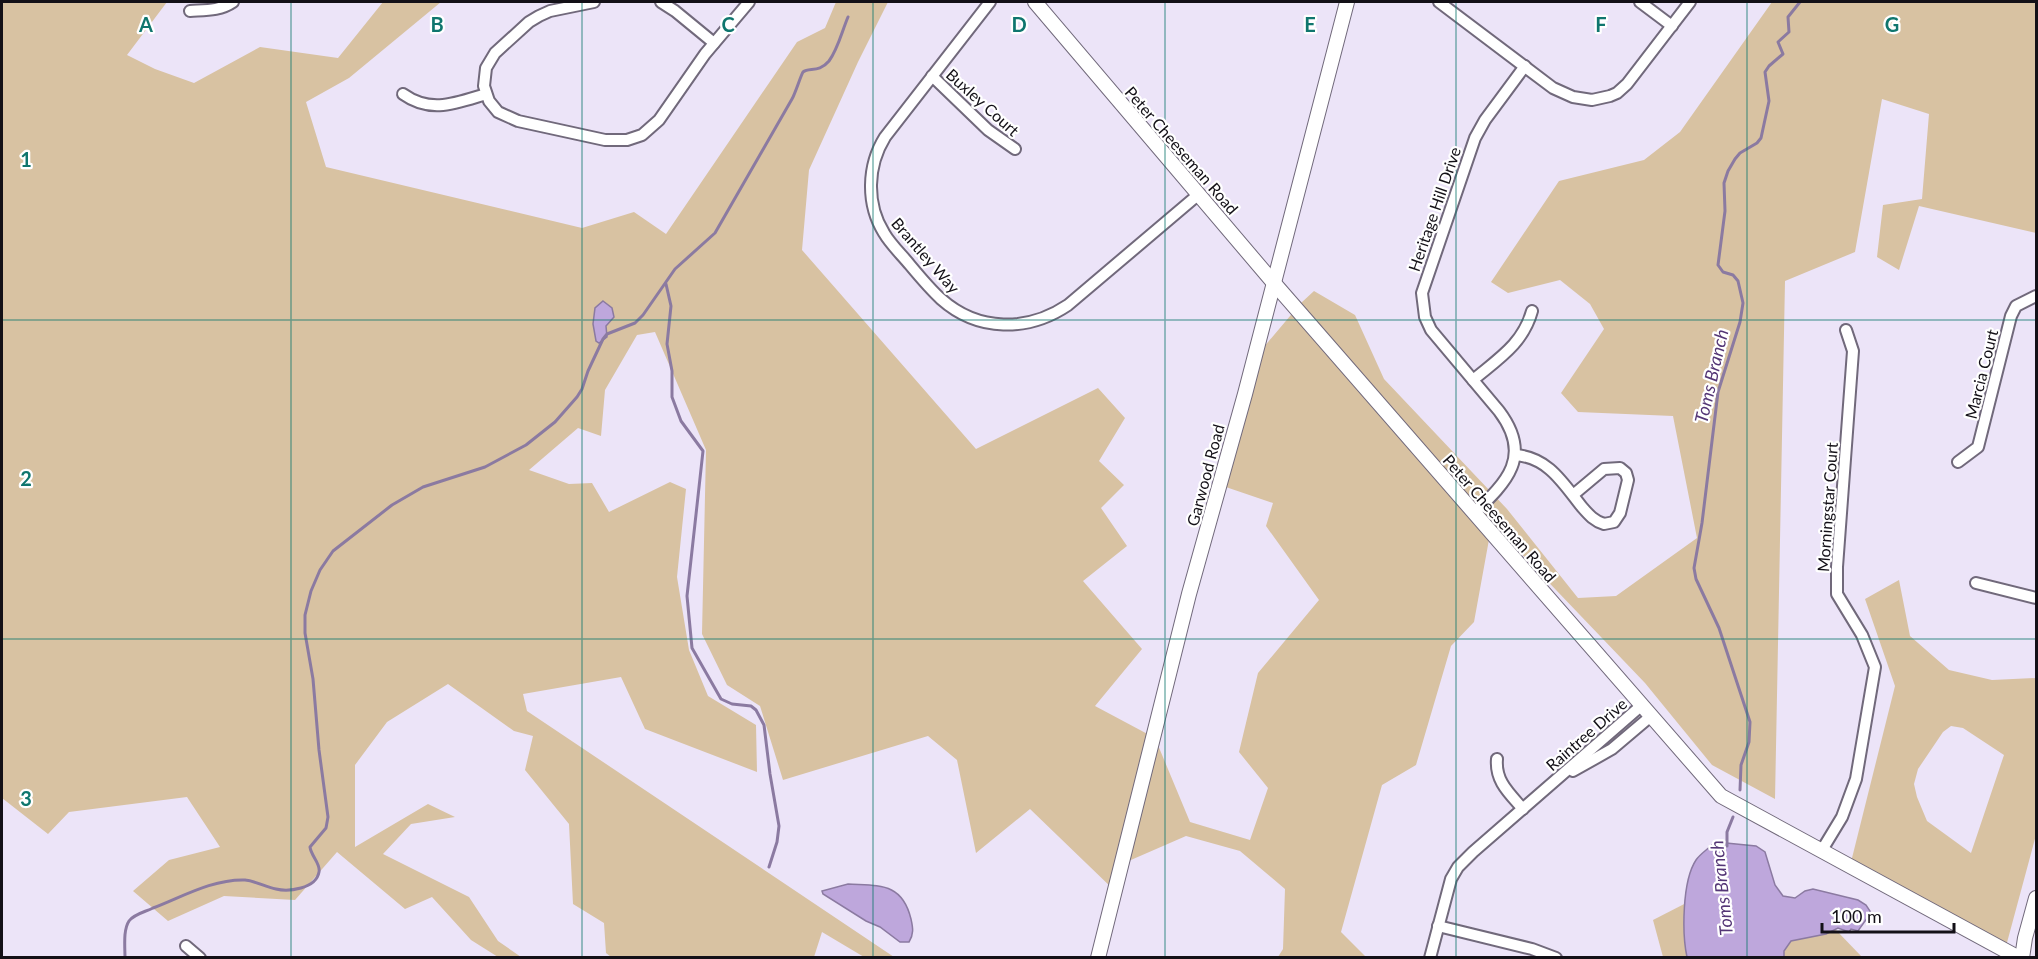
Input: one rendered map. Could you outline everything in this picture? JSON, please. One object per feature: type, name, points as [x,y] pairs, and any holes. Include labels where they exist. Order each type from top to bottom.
[{"type":"street","points":[[190,11],[217,9],[233,2]]},
{"type":"street","points":[[594,2],[550,11],[529,22],[495,53],[488,63],[484,80],[486,94],[493,107],[511,119],[604,140],[627,140],[642,135],[654,126],[714,44],[749,2]]},
{"type":"street","points":[[661,2],[714,44]]},
{"type":"street","name":"Brantley Way","points":[[990,2],[881,144],[871,175],[872,201],[880,225],[888,239],[941,299],[970,318],[995,325],[1012,326],[1053,315],[1068,305],[1199,194]]},
{"type":"street","name":"Peter Cheeseman Road","points":[[1035,2],[1273,282],[1721,796],[2021,957]]},
{"type":"street","name":"Garwood Road","points":[[1098,957],[1186,605],[1347,2]]},
{"type":"street","points":[[1439,2],[1553,88],[1573,97],[1592,100],[1610,96],[1627,84],[1690,2]]},
{"type":"street","points":[[1640,2],[1672,26]]},
{"type":"street","name":"Heritage Hill Drive","points":[[1515,455],[1513,437],[1506,420],[1431,330],[1424,312],[1423,288],[1475,138],[1485,120],[1525,66]]},
{"type":"street","name":"Buxley Court","points":[[932,76],[988,130],[1015,150]]},
{"type":"street","points":[[403,94],[417,103],[433,106],[450,104],[486,94]]},
{"type":"street","name":"Marcia Court","points":[[1958,462],[1978,447],[2011,316],[2016,306],[2037,296]]},
{"type":"street","points":[[1473,380],[1516,343],[1525,331],[1532,311]]},
{"type":"street","name":"Morningstar Court","points":[[1822,850],[1842,817],[1856,779],[1875,667],[1862,635],[1837,594],[1837,567],[1854,351],[1846,330]]},
{"type":"street","points":[[1474,513],[1504,483],[1512,468],[1515,455],[1534,458],[1543,463],[1599,523],[1608,524],[1619,517],[1628,484],[1627,476],[1620,468],[1604,469],[1573,495]]},
{"type":"street","points":[[1976,583],[2037,598]]},
{"type":"street","name":"Raintree Drive","points":[[1430,957],[1448,887],[1458,867],[1550,786],[1647,711]]},
{"type":"street","points":[[1497,759],[1496,770],[1500,782],[1523,809]]},
{"type":"street","points":[[2021,957],[2037,898]]},
{"type":"street","points":[[1438,926],[1556,957]]},
{"type":"street","points":[[186,946],[200,957]]},
{"type":"shaded area","points":[[2,2],[167,2],[127,55],[155,69],[194,83],[260,47],[338,58],[383,2],[441,2],[349,78],[306,102],[326,167],[582,228],[634,212],[666,234],[797,42],[825,28],[836,2],[888,2],[809,170],[802,250],[976,449],[1098,388],[1125,418],[1099,461],[1124,485],[1101,508],[1127,546],[1083,581],[1142,649],[1095,706],[1155,738],[1190,822],[1250,840],[1268,788],[1239,752],[1258,673],[1319,600],[1266,526],[1273,503],[1217,484],[1252,361],[1314,291],[1355,315],[1384,379],[1507,509],[1578,598],[1616,596],[1697,538],[1673,416],[1578,412],[1561,393],[1604,329],[1590,304],[1560,280],[1508,293],[1491,282],[1559,181],[1644,160],[1680,132],[1772,2],[2036,2],[2036,233],[1919,206],[1899,270],[1877,257],[1883,205],[1922,199],[1929,114],[1882,99],[1855,252],[1785,281],[1775,799],[1712,765],[1645,683],[1492,523],[1474,622],[1451,646],[1416,765],[1382,785],[1341,932],[1366,957],[1278,957],[1283,949],[1285,889],[1240,851],[1186,836],[1124,863],[1115,891],[1030,809],[976,853],[957,760],[928,736],[783,780],[760,706],[727,685],[702,634],[706,450],[655,332],[637,335],[605,390],[601,436],[578,428],[529,470],[569,484],[592,483],[609,512],[670,482],[686,489],[677,577],[689,650],[708,696],[756,725],[757,772],[645,729],[621,677],[523,694],[527,711],[894,957],[864,957],[822,932],[814,957],[611,957],[606,953],[604,923],[573,904],[569,824],[525,770],[533,736],[514,731],[448,684],[387,722],[355,765],[355,847],[428,804],[455,817],[411,824],[383,854],[469,897],[498,941],[521,957],[498,957],[471,940],[432,897],[405,909],[337,852],[295,900],[224,896],[168,921],[133,891],[169,860],[220,847],[187,797],[69,812],[48,834],[2,798]]},
{"type":"shaded area","points":[[1899,580],[1910,636],[1949,670],[1992,680],[2036,678],[2036,835],[2005,950],[1850,866],[1895,686],[1865,599]],"holes":[[[1951,726],[1963,728],[2004,755],[1971,853],[1927,821],[1914,784],[1918,769],[1943,732]]]},
{"type":"shaded area","points":[[1692,900],[1690,957],[1663,957],[1653,920]]},
{"type":"shaded area","points":[[1835,929],[1862,957],[1780,958],[1791,941]]},
{"type":"water","points":[[603,301],[612,308],[614,317],[606,326],[607,337],[599,343],[596,341],[593,324],[595,308]]},
{"type":"water","points":[[1713,844],[1756,846],[1765,852],[1775,885],[1783,896],[1795,898],[1813,889],[1858,900],[1870,911],[1868,917],[1858,931],[1851,929],[1849,932],[1838,928],[1826,934],[1791,941],[1784,951],[1784,957],[1687,957],[1684,908],[1691,869],[1698,858]]},
{"type":"water","points":[[848,884],[888,888],[902,898],[912,925],[909,942],[900,942],[880,927],[866,921],[823,894],[822,891]]},
{"type":"waterway","name":"Toms Branch","points":[[1740,790],[1741,765],[1749,742],[1750,722],[1719,628],[1696,579],[1694,568],[1702,523],[1718,392],[1740,322],[1743,303],[1738,281],[1733,275],[1723,272],[1718,265],[1725,211],[1724,183],[1735,159],[1761,138],[1769,101],[1765,72],[1783,54],[1778,42],[1789,32],[1788,17],[1800,2]]},
{"type":"waterway","points":[[125,958],[127,925],[140,913],[221,882],[245,880],[287,890],[307,886],[317,878],[319,866],[310,847],[326,828],[328,817],[313,679],[305,633],[305,615],[311,591],[320,570],[333,551],[392,505],[423,487],[485,467],[526,445],[555,422],[582,389],[588,371],[607,334],[635,323],[675,269],[715,233],[792,99],[803,72],[822,67],[829,61],[848,17]]},
{"type":"waterway","points":[[666,284],[671,306],[667,344],[672,371],[672,397],[681,421],[703,451],[687,596],[692,648],[721,699],[732,704],[751,706],[756,710],[764,725],[779,826],[777,842],[769,867]]},
{"type":"waterway","name":"Toms Branch","points":[[1727,846],[1727,832],[1733,817]]}]
